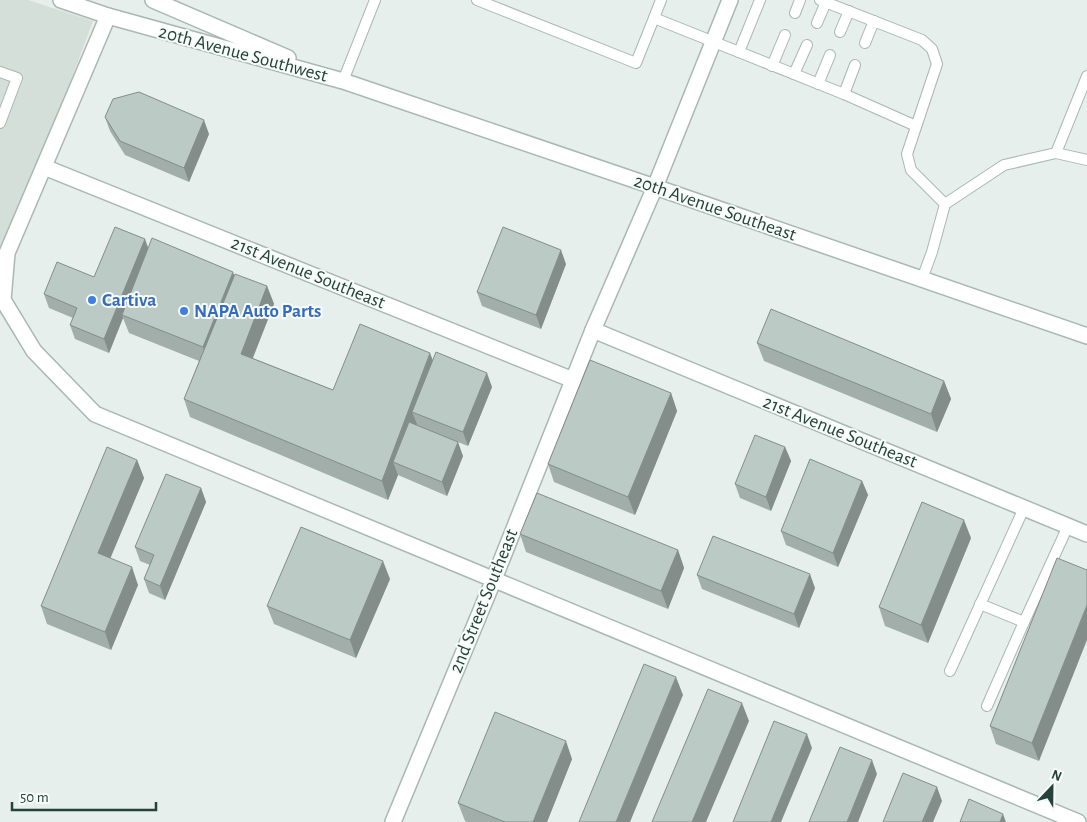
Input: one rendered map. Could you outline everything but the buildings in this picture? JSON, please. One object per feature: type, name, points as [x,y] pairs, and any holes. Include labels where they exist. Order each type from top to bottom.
[{"type":"street","name":"20th Avenue Southwest","points":[[61,0],[108,16],[343,81]]},
{"type":"street","name":"20th Avenue Southwest","points":[[153,0],[343,81]]},
{"type":"street","points":[[593,330],[655,187],[730,0]]},
{"type":"street","points":[[108,16],[7,253],[3,300],[34,351],[95,414],[1078,822]]},
{"type":"street","name":"20th Avenue Southeast","points":[[343,81],[1087,336]]},
{"type":"street","name":"21st Avenue Southeast","points":[[44,167],[573,380]]},
{"type":"street","name":"21st Avenue Southeast","points":[[593,330],[1087,534]]},
{"type":"street","name":"2nd Street Southeast","points":[[394,822],[494,579],[593,330]]},
{"type":"lane","points":[[343,81],[375,0]]},
{"type":"lane","points":[[477,0],[636,64],[661,0]]},
{"type":"lane","points":[[739,52],[760,0]]},
{"type":"lane","points":[[795,13],[800,0]]},
{"type":"lane","points":[[817,23],[823,1],[922,40],[932,49],[937,64],[907,154],[911,170],[945,204]]},
{"type":"lane","points":[[840,32],[849,11]]},
{"type":"lane","points":[[654,18],[844,94],[916,126]]},
{"type":"lane","points":[[865,43],[874,21]]},
{"type":"lane","points":[[772,66],[785,35]]},
{"type":"lane","points":[[794,74],[807,45]]},
{"type":"lane","points":[[818,84],[830,55]]},
{"type":"lane","points":[[844,94],[855,65]]},
{"type":"lane","points":[[0,72],[16,78],[0,123]]},
{"type":"lane","points":[[1056,153],[1087,76]]},
{"type":"lane","points":[[922,279],[932,252],[945,204],[1004,165],[1056,153],[1087,160]]},
{"type":"lane","points":[[950,671],[1024,508]]},
{"type":"lane","points":[[987,706],[1068,526]]},
{"type":"lane","points":[[980,604],[1024,622]]},
{"type":"shaded area","points":[[0,0],[28,0],[93,21],[0,272]]},
{"type":"place","name":"Cartiva","points":[[92,300]]},
{"type":"place","name":"NAPA Auto Parts","points":[[184,311]]}]
